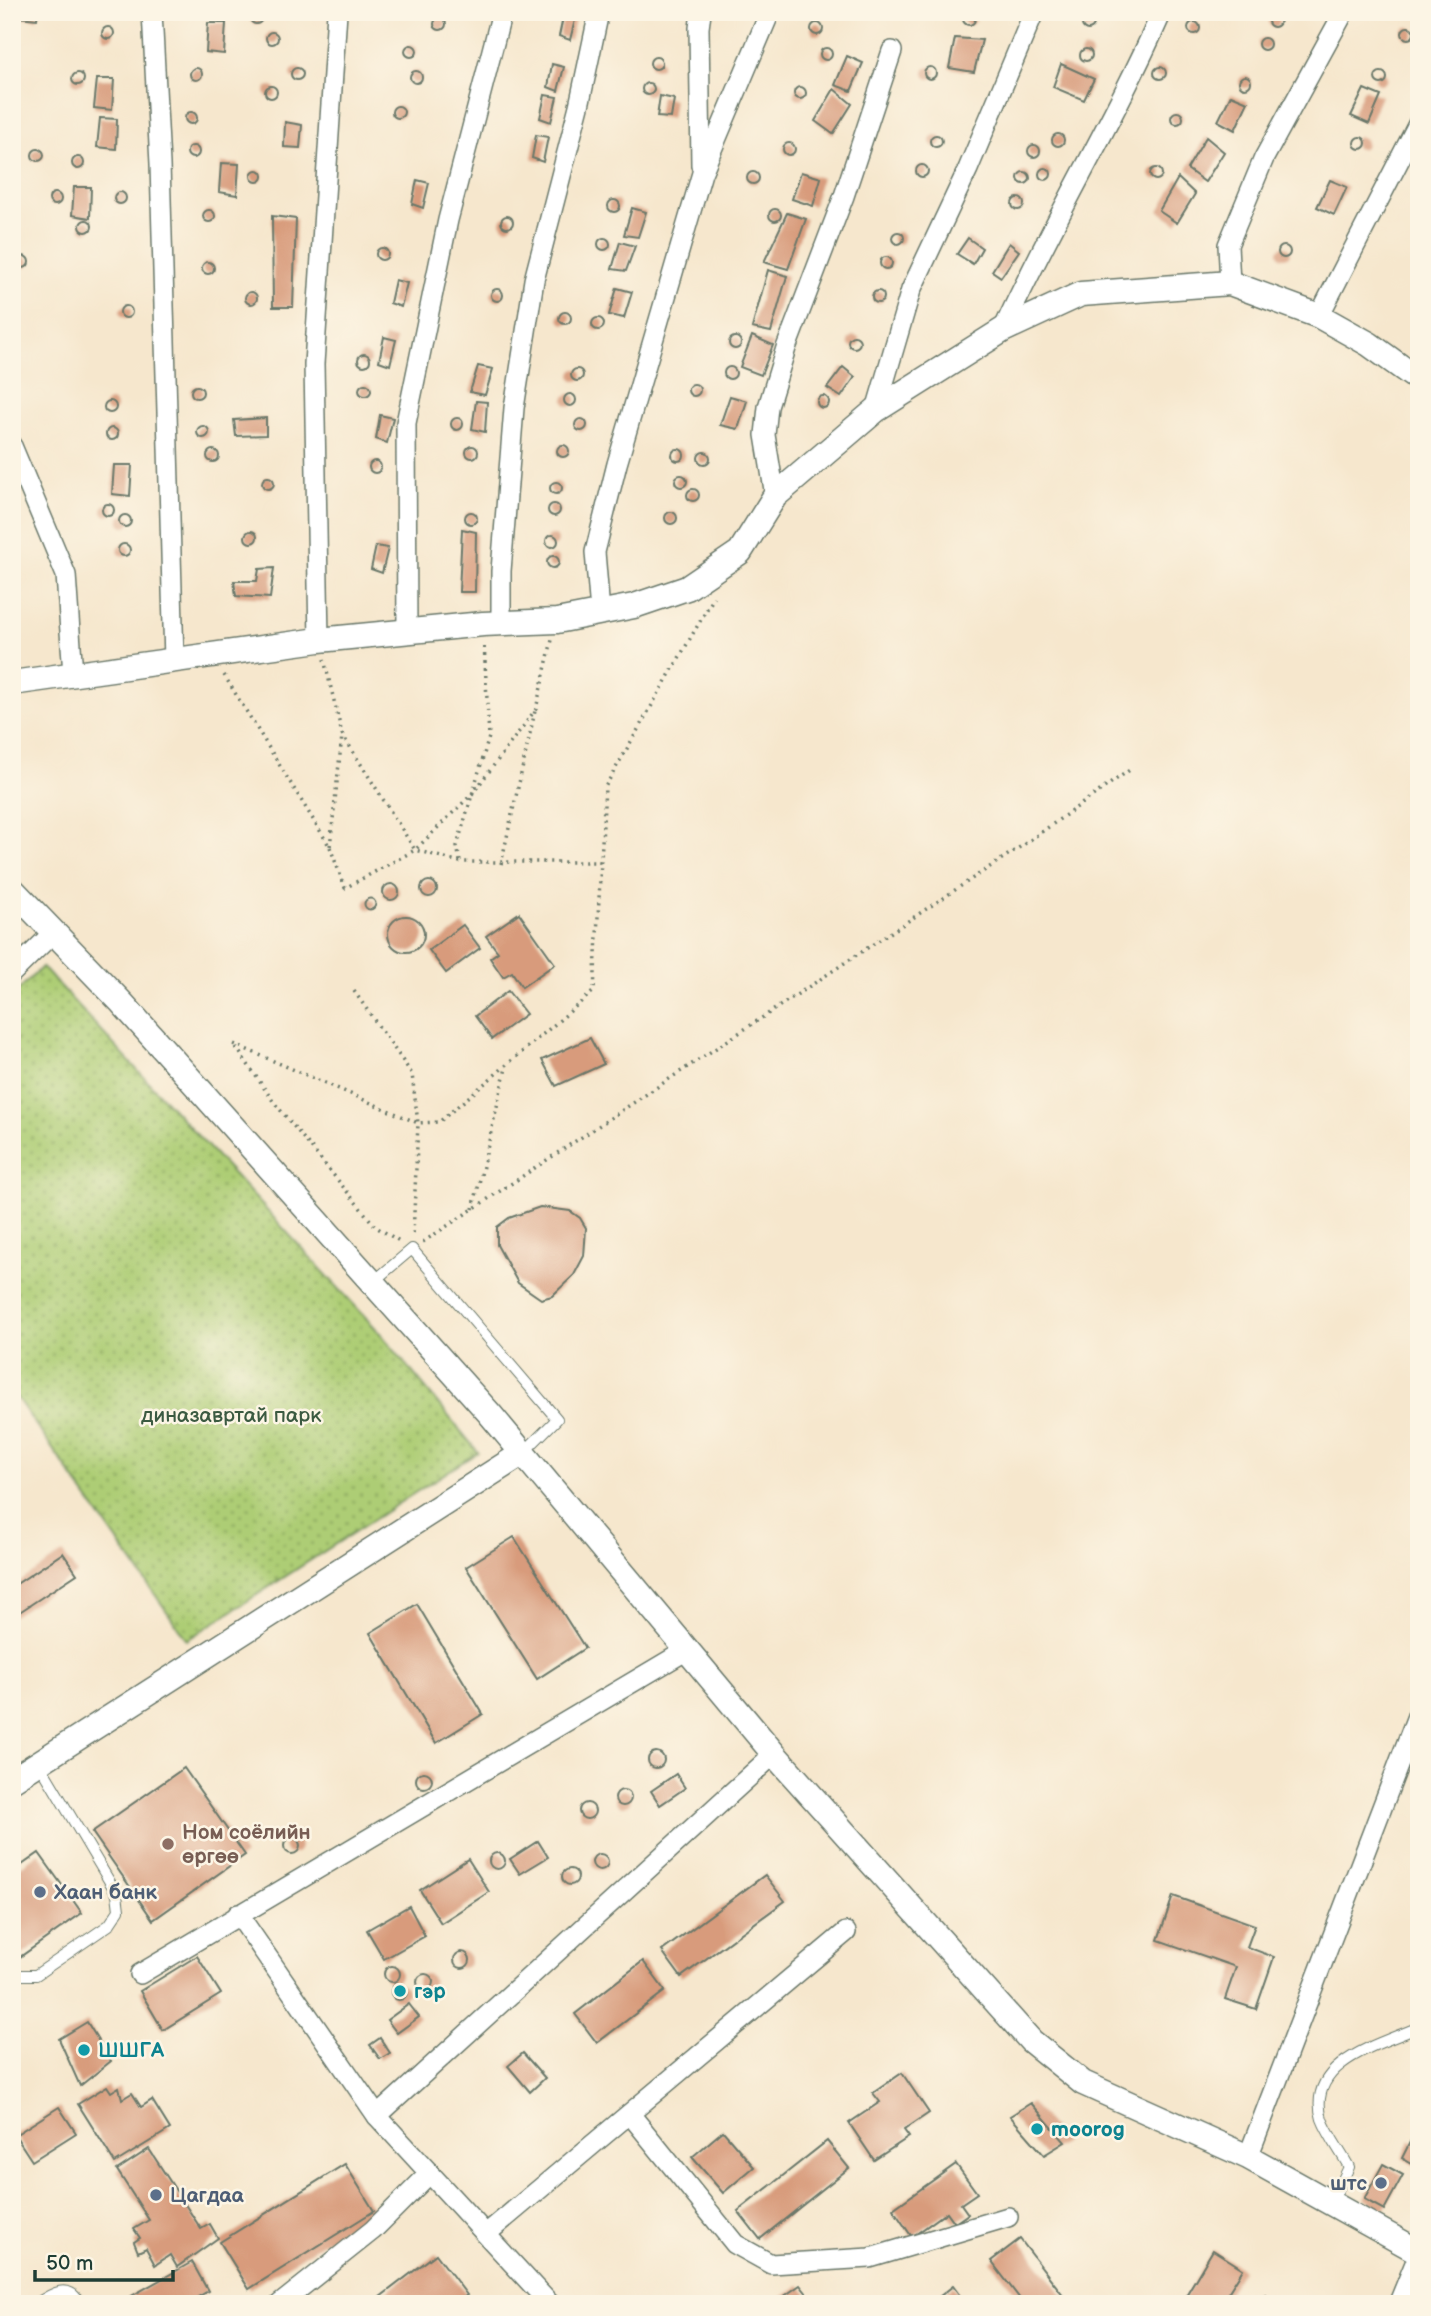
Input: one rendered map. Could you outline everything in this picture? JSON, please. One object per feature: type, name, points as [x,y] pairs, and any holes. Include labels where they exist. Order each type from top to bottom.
[{"type":"street","points":[[152,12],[160,164],[174,660]]},
{"type":"street","points":[[319,640],[314,364],[337,12]]},
{"type":"street","points":[[407,633],[406,423],[448,220],[502,12]]},
{"type":"street","points":[[492,624],[501,571],[514,408],[534,280],[579,106],[599,12]]},
{"type":"street","points":[[701,12],[702,173]]},
{"type":"street","points":[[600,611],[595,552],[617,464],[702,173],[769,12]]},
{"type":"street","points":[[876,410],[911,290],[968,169],[1034,12]]},
{"type":"street","points":[[1003,330],[1026,280],[1137,69],[1162,12]]},
{"type":"street","points":[[1230,283],[1228,245],[1264,158],[1344,12]]},
{"type":"street","points":[[775,496],[765,435],[768,407],[786,348],[844,196],[892,51]]},
{"type":"street","points":[[1319,317],[1419,122]]},
{"type":"street","points":[[12,683],[319,640],[492,624],[556,621],[634,606],[687,589],[740,552],[775,496],[876,410],[1003,330],[1081,294],[1230,283],[1319,317],[1369,344],[1417,375]]},
{"type":"street","points":[[12,446],[66,575],[74,674]]},
{"type":"street","points":[[12,889],[55,931],[373,1283],[523,1453],[774,1754],[1031,2041],[1083,2083],[1248,2157],[1419,2252]]},
{"type":"street","points":[[12,973],[55,931]]},
{"type":"street","points":[[12,1780],[523,1453]]},
{"type":"street","points":[[141,1974],[687,1650]]},
{"type":"street","points":[[1248,2157],[1419,1711]]},
{"type":"street","points":[[377,2116],[774,1754]]},
{"type":"street","points":[[238,1914],[377,2116],[550,2304]]},
{"type":"street","points":[[486,2234],[846,1933]]},
{"type":"street","points":[[630,2114],[735,2244],[771,2264],[870,2258],[1008,2217]]},
{"type":"street","points":[[279,2304],[373,2230],[430,2173]]},
{"type":"street","points":[[1401,2304],[1419,2260]]},
{"type":"lane","points":[[373,1283],[412,1249],[557,1419],[523,1453]]},
{"type":"lane","points":[[12,1975],[36,1975],[109,1925],[119,1910],[117,1895],[39,1763]]},
{"type":"lane","points":[[1331,2204],[1349,2168],[1322,2119],[1320,2093],[1331,2071],[1351,2057],[1419,2027]]},
{"type":"lane","points":[[36,2304],[52,2293],[65,2290],[75,2294],[80,2304]]},
{"type":"path","points":[[412,1249],[376,1227],[273,1101],[234,1044],[418,1123],[439,1122],[594,991],[605,787],[720,588]]},
{"type":"path","points":[[501,865],[556,621]]},
{"type":"path","points":[[460,862],[457,846],[489,737],[492,624]]},
{"type":"path","points":[[319,640],[342,734],[415,850],[460,862],[501,865],[601,862]]},
{"type":"path","points":[[211,655],[330,847],[345,887],[415,850],[473,793],[536,709]]},
{"type":"path","points":[[330,847],[342,734]]},
{"type":"path","points":[[412,1249],[1023,845],[1131,769]]},
{"type":"path","points":[[354,991],[412,1074],[418,1123],[412,1249]]},
{"type":"path","points":[[473,1209],[506,1066]]},
{"type":"green space","name":"диназавртай парк","points":[[42,967],[381,1334],[478,1452],[187,1640],[12,1391],[12,996]]},
{"type":"building","points":[[19,12],[38,12],[37,19],[19,17]]},
{"type":"building","points":[[256,12],[262,18],[256,24],[250,18]]},
{"type":"building","points":[[564,13],[576,16],[570,40],[559,36]]},
{"type":"building","points":[[969,13],[975,19],[969,25],[963,19]]},
{"type":"building","points":[[1274,15],[1280,21],[1274,27],[1268,21]]},
{"type":"building","points":[[440,18],[446,24],[440,30],[434,24]]},
{"type":"building","points":[[1088,18],[1094,24],[1088,30],[1082,24]]},
{"type":"building","points":[[1194,22],[1200,28],[1194,34],[1188,28]]},
{"type":"building","points":[[208,23],[226,23],[224,54],[206,52]]},
{"type":"building","points":[[817,23],[823,29],[817,35],[811,29]]},
{"type":"building","points":[[108,27],[114,33],[108,39],[102,33]]},
{"type":"building","points":[[1408,27],[1414,33],[1408,39],[1402,33]]},
{"type":"building","points":[[272,32],[278,38],[272,44],[266,38]]},
{"type":"building","points":[[955,38],[982,40],[974,72],[949,68]]},
{"type":"building","points":[[1264,38],[1270,44],[1264,50],[1258,44]]},
{"type":"building","points":[[411,45],[417,51],[411,57],[405,51]]},
{"type":"building","points":[[826,48],[832,54],[826,60],[820,54]]},
{"type":"building","points":[[1086,49],[1092,55],[1086,61],[1080,55]]},
{"type":"building","points":[[847,56],[863,63],[851,91],[835,85]]},
{"type":"building","points":[[656,57],[662,63],[656,69],[650,63]]},
{"type":"building","points":[[552,64],[564,67],[558,91],[548,87]]},
{"type":"building","points":[[1061,64],[1094,79],[1084,100],[1053,87]]},
{"type":"building","points":[[930,67],[936,73],[930,79],[924,73]]},
{"type":"building","points":[[1160,67],[1166,73],[1160,79],[1154,73]]},
{"type":"building","points":[[196,68],[202,74],[196,80],[190,74]]},
{"type":"building","points":[[297,68],[303,74],[297,80],[291,74]]},
{"type":"building","points":[[416,71],[422,77],[416,83],[410,77]]},
{"type":"building","points":[[1381,72],[1387,78],[1381,84],[1375,78]]},
{"type":"building","points":[[78,73],[84,79],[78,85],[72,79]]},
{"type":"building","points":[[1245,76],[1251,82],[1245,88],[1239,82]]},
{"type":"building","points":[[97,79],[114,79],[112,110],[94,108]]},
{"type":"building","points":[[648,83],[654,89],[648,95],[642,89]]},
{"type":"building","points":[[271,86],[277,92],[271,98],[265,92]]},
{"type":"building","points":[[800,87],[806,93],[800,99],[794,93]]},
{"type":"building","points":[[834,89],[852,104],[833,134],[815,121]]},
{"type":"building","points":[[1364,89],[1381,96],[1369,124],[1351,116]]},
{"type":"building","points":[[545,95],[557,97],[551,122],[540,118]]},
{"type":"building","points":[[1231,95],[1248,102],[1235,130],[1218,121]]},
{"type":"building","points":[[660,96],[674,99],[671,118],[657,117]]},
{"type":"building","points":[[398,106],[404,112],[398,118],[392,112]]},
{"type":"building","points":[[191,112],[197,118],[191,124],[185,118]]},
{"type":"building","points":[[1177,112],[1183,118],[1177,124],[1171,118]]},
{"type":"building","points":[[100,118],[117,119],[116,149],[97,147]]},
{"type":"building","points":[[285,122],[302,125],[300,148],[284,147]]},
{"type":"building","points":[[1058,134],[1064,140],[1058,146],[1052,140]]},
{"type":"building","points":[[536,135],[548,137],[543,162],[532,158]]},
{"type":"building","points":[[936,135],[942,141],[936,147],[930,141]]},
{"type":"building","points":[[1206,137],[1224,152],[1205,182],[1187,169]]},
{"type":"building","points":[[1360,137],[1366,143],[1360,149],[1354,143]]},
{"type":"building","points":[[789,143],[795,149],[789,155],[783,149]]},
{"type":"building","points":[[1034,145],[1040,151],[1034,157],[1028,151]]},
{"type":"building","points":[[193,146],[199,152],[193,158],[187,152]]},
{"type":"building","points":[[38,149],[44,155],[38,161],[32,155]]},
{"type":"building","points":[[78,157],[84,163],[78,169],[72,163]]},
{"type":"building","points":[[221,163],[239,164],[237,195],[219,192]]},
{"type":"building","points":[[922,165],[928,171],[922,177],[916,171]]},
{"type":"building","points":[[1045,168],[1051,174],[1045,180],[1039,174]]},
{"type":"building","points":[[1156,168],[1162,174],[1156,180],[1150,174]]},
{"type":"building","points":[[257,170],[263,176],[257,182],[251,176]]},
{"type":"building","points":[[753,172],[759,178],[753,184],[747,178]]},
{"type":"building","points":[[801,172],[821,178],[813,206],[792,199]]},
{"type":"building","points":[[1024,172],[1030,178],[1024,184],[1018,178]]},
{"type":"building","points":[[1178,178],[1195,194],[1177,223],[1159,211]]},
{"type":"building","points":[[417,180],[429,183],[423,208],[412,204]]},
{"type":"building","points":[[1330,180],[1347,187],[1334,215],[1317,207]]},
{"type":"building","points":[[74,187],[91,187],[90,218],[72,215]]},
{"type":"building","points":[[120,192],[126,198],[120,204],[114,198]]},
{"type":"building","points":[[55,193],[61,199],[55,205],[49,199]]},
{"type":"building","points":[[1018,198],[1024,204],[1018,210],[1012,204]]},
{"type":"building","points":[[614,200],[620,206],[614,212],[608,206]]},
{"type":"building","points":[[632,208],[646,212],[638,237],[624,235]]},
{"type":"building","points":[[775,209],[781,215],[775,221],[769,215]]},
{"type":"building","points":[[209,210],[215,216],[209,222],[203,216]]},
{"type":"building","points":[[787,213],[806,219],[788,269],[764,262]]},
{"type":"building","points":[[272,216],[296,219],[293,307],[273,307]]},
{"type":"building","points":[[507,216],[513,222],[507,228],[501,222]]},
{"type":"building","points":[[86,220],[92,226],[86,232],[80,226]]},
{"type":"building","points":[[898,232],[904,238],[898,244],[892,238]]},
{"type":"building","points":[[604,238],[610,244],[604,250],[598,244]]},
{"type":"building","points":[[968,238],[982,248],[973,264],[957,254]]},
{"type":"building","points":[[620,242],[635,246],[626,271],[612,269]]},
{"type":"building","points":[[1009,243],[1019,251],[1001,277],[992,271]]},
{"type":"building","points":[[1284,246],[1290,252],[1284,258],[1278,252]]},
{"type":"building","points":[[382,248],[388,254],[382,260],[376,254]]},
{"type":"building","points":[[23,256],[29,262],[23,268],[17,262]]},
{"type":"building","points":[[886,257],[892,263],[886,269],[880,263]]},
{"type":"building","points":[[208,262],[214,268],[208,274],[202,268]]},
{"type":"building","points":[[768,270],[787,276],[771,332],[752,328]]},
{"type":"building","points":[[395,280],[407,283],[401,307],[390,303]]},
{"type":"building","points":[[617,288],[632,292],[624,318],[609,315]]},
{"type":"building","points":[[497,289],[503,295],[497,301],[491,295]]},
{"type":"building","points":[[878,291],[884,297],[878,303],[872,297]]},
{"type":"building","points":[[251,292],[257,298],[251,304],[245,298]]},
{"type":"building","points":[[126,306],[132,312],[126,318],[120,312]]},
{"type":"building","points":[[565,312],[571,318],[565,324],[559,318]]},
{"type":"building","points":[[598,318],[604,324],[598,330],[592,324]]},
{"type":"building","points":[[752,336],[773,345],[761,375],[740,367]]},
{"type":"building","points":[[854,336],[860,342],[854,348],[848,342]]},
{"type":"building","points":[[384,337],[396,340],[390,365],[379,361]]},
{"type":"building","points":[[735,337],[741,343],[735,349],[729,343]]},
{"type":"building","points":[[364,354],[370,360],[364,366],[358,360]]},
{"type":"building","points":[[478,366],[493,369],[485,395],[470,392]]},
{"type":"building","points":[[730,367],[736,373],[730,379],[724,373]]},
{"type":"building","points":[[843,367],[855,377],[841,397],[827,388]]},
{"type":"building","points":[[577,369],[583,375],[577,381],[571,375]]},
{"type":"building","points":[[365,384],[371,390],[365,396],[359,390]]},
{"type":"building","points":[[694,384],[700,390],[694,396],[688,390]]},
{"type":"building","points":[[197,386],[203,392],[197,398],[191,392]]},
{"type":"building","points":[[570,394],[576,400],[570,406],[564,400]]},
{"type":"building","points":[[730,396],[747,401],[738,429],[720,425]]},
{"type":"building","points":[[823,396],[829,402],[823,408],[817,402]]},
{"type":"building","points":[[110,401],[116,407],[110,413],[104,407]]},
{"type":"building","points":[[476,401],[487,402],[485,432],[472,429]]},
{"type":"building","points":[[380,415],[393,418],[387,443],[376,439]]},
{"type":"building","points":[[266,418],[266,435],[236,436],[234,420]]},
{"type":"building","points":[[457,418],[463,424],[457,430],[451,424]]},
{"type":"building","points":[[581,419],[587,425],[581,431],[575,425]]},
{"type":"building","points":[[203,426],[209,432],[203,438],[197,432]]},
{"type":"building","points":[[112,428],[118,434],[112,440],[106,434]]},
{"type":"building","points":[[563,445],[569,451],[563,457],[557,451]]},
{"type":"building","points":[[472,446],[478,452],[472,458],[466,452]]},
{"type":"building","points":[[678,449],[684,455],[678,461],[672,455]]},
{"type":"building","points":[[213,450],[219,456],[213,462],[207,456]]},
{"type":"building","points":[[704,452],[710,458],[704,464],[698,458]]},
{"type":"building","points":[[375,461],[381,467],[375,473],[369,467]]},
{"type":"building","points":[[114,465],[132,465],[130,496],[112,494]]},
{"type":"building","points":[[681,475],[687,481],[681,487],[675,481]]},
{"type":"building","points":[[268,477],[274,483],[268,489],[262,483]]},
{"type":"building","points":[[556,482],[562,488],[556,494],[550,488]]},
{"type":"building","points":[[693,489],[699,495],[693,501],[687,495]]},
{"type":"building","points":[[108,504],[114,510],[108,516],[102,510]]},
{"type":"building","points":[[554,504],[560,510],[554,516],[548,510]]},
{"type":"building","points":[[471,512],[477,518],[471,524],[465,518]]},
{"type":"building","points":[[671,512],[677,518],[671,524],[665,518]]},
{"type":"building","points":[[125,515],[131,521],[125,527],[119,521]]},
{"type":"building","points":[[462,529],[476,532],[475,592],[459,592]]},
{"type":"building","points":[[251,531],[257,537],[251,543],[245,537]]},
{"type":"building","points":[[552,535],[558,541],[552,547],[546,541]]},
{"type":"building","points":[[124,544],[130,550],[124,556],[118,550]]},
{"type":"building","points":[[376,546],[388,548],[382,573],[371,569]]},
{"type":"building","points":[[553,556],[559,562],[553,568],[547,562]]},
{"type":"building","points":[[274,568],[270,598],[236,596],[234,581],[257,581],[259,569]]},
{"type":"building","points":[[429,881],[435,883],[435,895],[429,897],[423,895],[421,889],[423,883]]},
{"type":"building","points":[[391,884],[397,886],[397,898],[391,900],[385,898],[383,892],[385,886]]},
{"type":"building","points":[[370,898],[376,904],[370,910],[364,904]]},
{"type":"building","points":[[519,913],[555,964],[522,987],[512,972],[503,977],[490,958],[498,952],[486,936]]},
{"type":"building","points":[[406,916],[419,921],[424,934],[419,947],[406,952],[393,947],[388,934],[393,921]]},
{"type":"building","points":[[463,925],[480,948],[446,973],[429,950]]},
{"type":"building","points":[[508,991],[526,1014],[492,1039],[475,1016]]},
{"type":"building","points":[[590,1038],[604,1064],[556,1086],[542,1060]]},
{"type":"building","points":[[540,1207],[570,1211],[580,1218],[586,1228],[584,1256],[574,1275],[552,1296],[541,1299],[518,1283],[497,1245],[497,1227],[509,1218]]},
{"type":"building","points":[[514,1537],[585,1648],[537,1679],[466,1567]]},
{"type":"building","points":[[63,1553],[77,1574],[12,1617],[12,1587]]},
{"type":"building","points":[[417,1604],[483,1714],[436,1743],[370,1633]]},
{"type":"building","points":[[653,1752],[659,1752],[664,1760],[662,1766],[653,1768],[648,1763],[648,1757]]},
{"type":"building","name":"Ном соёлийн өргөө","points":[[184,1768],[245,1855],[153,1920],[92,1832]]},
{"type":"building","points":[[421,1772],[427,1772],[432,1780],[430,1786],[421,1788],[416,1783],[416,1777]]},
{"type":"building","points":[[676,1774],[685,1788],[660,1805],[651,1791]]},
{"type":"building","points":[[620,1790],[626,1790],[631,1798],[629,1804],[620,1806],[615,1801],[615,1795]]},
{"type":"building","points":[[584,1803],[590,1803],[595,1811],[593,1817],[584,1819],[579,1814],[579,1808]]},
{"type":"building","points":[[289,1838],[295,1838],[300,1846],[298,1852],[289,1854],[284,1849],[284,1843]]},
{"type":"building","points":[[538,1841],[548,1857],[520,1874],[510,1859]]},
{"type":"building","name":"Хаан банк","points":[[39,1853],[82,1913],[17,1959],[12,1952],[12,1872]]},
{"type":"building","points":[[494,1853],[500,1853],[505,1861],[503,1867],[494,1869],[489,1864],[489,1858]]},
{"type":"building","points":[[597,1854],[603,1854],[608,1862],[606,1868],[597,1870],[592,1865],[592,1859]]},
{"type":"building","points":[[468,1859],[489,1892],[441,1923],[420,1890]]},
{"type":"building","points":[[567,1869],[573,1869],[578,1877],[576,1883],[567,1885],[562,1880],[562,1874]]},
{"type":"building","points":[[765,1875],[785,1901],[681,1977],[662,1951]]},
{"type":"building","points":[[1173,1896],[1255,1925],[1247,1947],[1274,1957],[1256,2009],[1225,1999],[1236,1967],[1158,1940]]},
{"type":"building","points":[[409,1906],[425,1936],[384,1959],[367,1930]]},
{"type":"building","name":"гэр","points":[[459,1952],[465,1952],[470,1960],[468,1966],[459,1968],[454,1963],[454,1957]]},
{"type":"building","points":[[197,1956],[221,1994],[163,2030],[140,1991]]},
{"type":"building","points":[[643,1961],[665,1991],[597,2043],[575,2014]]},
{"type":"building","name":"гэр","points":[[389,1966],[395,1966],[400,1974],[398,1980],[389,1982],[384,1977],[384,1971]]},
{"type":"building","name":"гэр","points":[[422,1974],[428,1974],[433,1982],[431,1988],[422,1990],[417,1985],[417,1979]]},
{"type":"building","name":"гэр","points":[[396,1984],[402,1984],[407,1992],[405,1998],[396,2000],[391,1995],[391,1989]]},
{"type":"building","points":[[409,2004],[419,2017],[397,2033],[387,2020]]},
{"type":"building","name":"ШШГА","points":[[87,2022],[111,2061],[80,2086],[59,2039]]},
{"type":"building","points":[[380,2038],[390,2053],[380,2059],[370,2045]]},
{"type":"building","points":[[523,2053],[545,2078],[530,2092],[508,2066]]},
{"type":"building","points":[[902,2073],[929,2113],[904,2130],[909,2137],[874,2160],[849,2123],[880,2102],[873,2093]]},
{"type":"building","points":[[107,2086],[111,2092],[119,2087],[122,2099],[132,2093],[141,2107],[152,2100],[170,2129],[115,2163],[78,2104]]},
{"type":"building","name":"moorog","points":[[1031,2103],[1065,2142],[1044,2155],[1010,2116]]},
{"type":"building","points":[[59,2107],[76,2133],[32,2161],[15,2135]]},
{"type":"building","points":[[723,2131],[754,2167],[723,2193],[692,2157]]},
{"type":"building","points":[[1411,2140],[1419,2145],[1419,2168],[1402,2158]]},
{"type":"building","points":[[827,2141],[849,2168],[760,2239],[738,2211]]},
{"type":"building","name":"Цагдаа","points":[[149,2149],[201,2229],[210,2224],[218,2238],[177,2267],[170,2255],[155,2265],[146,2248],[138,2252],[134,2242],[140,2238],[134,2229],[149,2220],[117,2170]]},
{"type":"building","points":[[345,2164],[374,2211],[249,2289],[220,2242]]},
{"type":"building","points":[[956,2164],[977,2193],[961,2204],[968,2214],[955,2223],[947,2212],[912,2237],[893,2209]]},
{"type":"building","points":[[1383,2164],[1403,2175],[1384,2210],[1364,2199]]},
{"type":"building","points":[[1020,2239],[1070,2304],[1024,2304],[991,2261]]},
{"type":"building","points":[[1213,2250],[1243,2269],[1221,2304],[1185,2304],[1182,2302]]},
{"type":"building","points":[[436,2254],[467,2295],[456,2304],[371,2304]]},
{"type":"building","points":[[192,2262],[208,2291],[186,2304],[125,2304],[128,2298]]},
{"type":"building","points":[[800,2285],[815,2304],[773,2304]]},
{"type":"building","points":[[953,2286],[966,2304],[930,2304]]},
{"type":"building","points":[[1266,2294],[1274,2304],[1255,2304],[1257,2298]]},
{"type":"place","name":"Ном соёлийн өргөө","points":[[168,1844]]},
{"type":"place","name":"Хаан банк","points":[[40,1892]]},
{"type":"place","name":"гэр","points":[[400,1991]]},
{"type":"place","name":"ШШГА","points":[[84,2050]]},
{"type":"place","name":"moorog","points":[[1037,2129]]},
{"type":"place","name":"штс","points":[[1381,2183]]},
{"type":"place","name":"Цагдаа","points":[[156,2195]]}]
